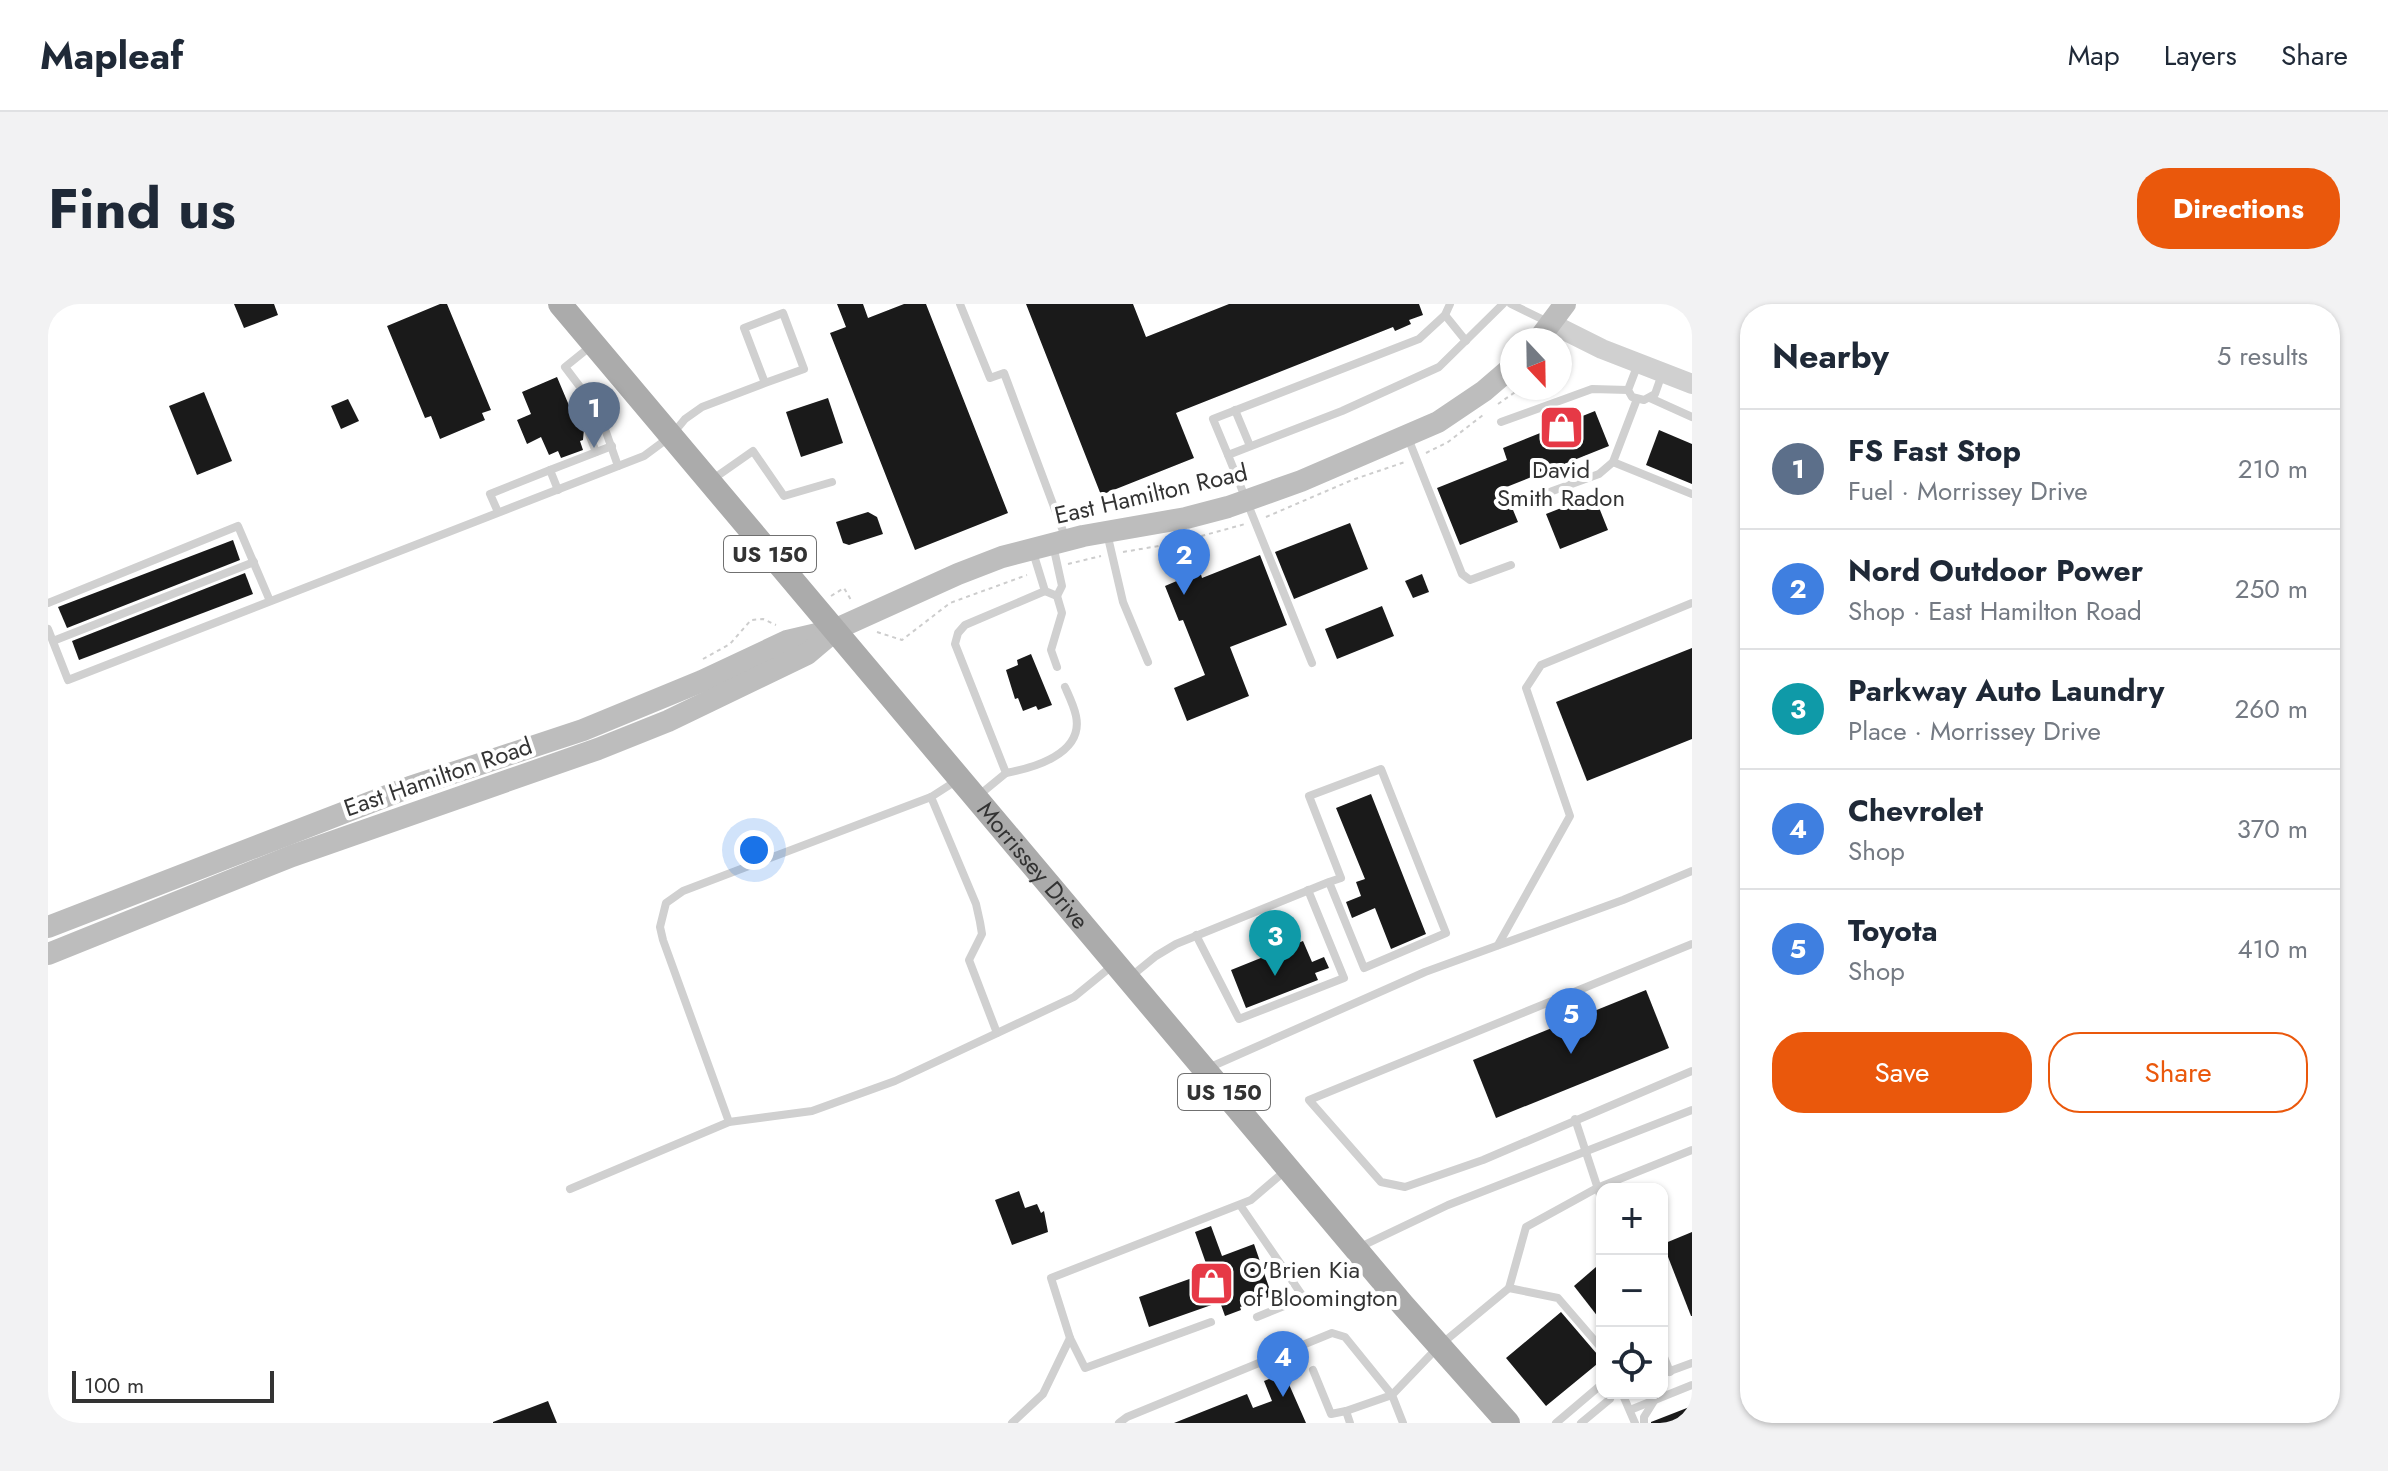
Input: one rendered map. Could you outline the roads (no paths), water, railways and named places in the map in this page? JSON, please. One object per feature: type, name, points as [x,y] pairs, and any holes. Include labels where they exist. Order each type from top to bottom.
[{"type":"main road","name":"Morrissey Drive","points":[[560,304],[1356,1249],[1508,1423]]},
{"type":"main road","points":[[1548,328],[1565,304]]},
{"type":"main road","name":"East Hamilton Road","points":[[49,924],[410,787],[595,725],[702,681],[787,641],[834,630],[958,574],[1050,544],[1186,518],[1246,501],[1408,437],[1465,405],[1500,377]]},
{"type":"main road","name":"East Hamilton Road","points":[[55,952],[292,856],[598,749],[668,721],[807,654],[834,630]]},
{"type":"street","points":[[1572,340],[1692,384]]},
{"type":"lane","points":[[960,304],[990,378],[1004,373],[1062,586],[1057,596],[1062,613],[1051,650],[1057,667]]},
{"type":"lane","points":[[1312,663],[1213,419],[1419,339],[1445,315],[1450,304]]},
{"type":"lane","points":[[1228,455],[1342,411],[1439,367],[1503,304]]},
{"type":"lane","points":[[1511,304],[1540,328]]},
{"type":"lane","points":[[48,629],[68,680],[644,456],[702,407],[804,369],[783,313],[744,328],[765,383]]},
{"type":"lane","points":[[1445,315],[1466,341]]},
{"type":"lane","points":[[593,344],[565,367],[599,412],[618,466]]},
{"type":"lane","points":[[1638,363],[1629,394],[1637,399],[1650,398],[1692,417]]},
{"type":"lane","points":[[1650,398],[1655,394],[1662,372]]},
{"type":"lane","points":[[1501,422],[1592,389],[1628,390]]},
{"type":"lane","points":[[583,419],[578,408],[584,393]]},
{"type":"lane","points":[[1536,497],[1599,474],[1613,462],[1637,399]]},
{"type":"lane","points":[[1235,410],[1250,446]]},
{"type":"lane","points":[[589,434],[596,452]]},
{"type":"lane","points":[[1408,437],[1462,574],[1470,580],[1511,565]]},
{"type":"lane","points":[[498,512],[490,494],[612,446]]},
{"type":"lane","points":[[709,481],[753,451],[784,496],[832,482]]},
{"type":"lane","points":[[1613,462],[1692,494]]},
{"type":"lane","points":[[550,470],[558,490]]},
{"type":"lane","points":[[48,603],[238,526],[270,601]]},
{"type":"lane","points":[[1107,532],[1123,602],[1148,662]]},
{"type":"lane","points":[[1045,591],[1050,544]]},
{"type":"lane","points":[[53,641],[254,562]]},
{"type":"lane","points":[[1006,773],[955,644],[958,633],[965,625],[1045,591],[1057,596]]},
{"type":"lane","points":[[1498,945],[1570,816],[1526,688],[1541,665],[1692,603]]},
{"type":"lane","points":[[976,798],[1006,773],[1027,769],[1056,757],[1074,739],[1077,719],[1065,687]]},
{"type":"lane","points":[[570,1189],[729,1122],[812,1111],[895,1081],[1074,997],[1196,935],[1308,890],[1329,882],[1341,878],[1309,796],[1381,769],[1446,933],[1364,968],[1329,882]]},
{"type":"lane","points":[[729,1122],[663,940],[660,927],[666,903],[683,891],[931,797],[959,778]]},
{"type":"lane","points":[[931,797],[976,904],[982,934],[969,960],[997,1033]]},
{"type":"lane","points":[[1206,1070],[1425,972],[1623,900],[1692,871]]},
{"type":"lane","points":[[1196,935],[1239,1019],[1344,978],[1308,890]]},
{"type":"lane","points":[[49,924],[55,952]]},
{"type":"lane","points":[[1692,944],[1309,1100],[1381,1182],[1405,1187],[1483,1160],[1692,1071]]},
{"type":"lane","points":[[1356,1249],[1448,1205],[1692,1110]]},
{"type":"lane","points":[[1575,1119],[1596,1185]]},
{"type":"lane","points":[[1610,1183],[1692,1150]]},
{"type":"lane","points":[[1211,1322],[1085,1368],[1070,1338],[1051,1278],[1251,1200],[1288,1168]]},
{"type":"lane","points":[[1313,1370],[1331,1414],[1392,1395],[1439,1346],[1509,1288],[1526,1227],[1596,1189]]},
{"type":"lane","points":[[1240,1205],[1304,1298],[1257,1317]]},
{"type":"lane","points":[[1509,1288],[1558,1298],[1596,1342]]},
{"type":"lane","points":[[1119,1423],[1127,1417],[1332,1333],[1345,1337],[1392,1395],[1403,1423]]},
{"type":"lane","points":[[1012,1423],[1043,1394],[1070,1338]]},
{"type":"lane","points":[[1668,1372],[1692,1363]]},
{"type":"lane","points":[[1630,1410],[1692,1385]]},
{"type":"lane","points":[[1556,1423],[1596,1389]]},
{"type":"lane","points":[[1581,1423],[1610,1399]]},
{"type":"lane","points":[[1625,1399],[1635,1423]]},
{"type":"lane","points":[[1644,1423],[1654,1400]]},
{"type":"lane","points":[[1346,1411],[1350,1423]]},
{"type":"place","name":"David Smith Radon","points":[[1561,428]]},
{"type":"place","name":"FS Fast Stop","points":[[594,448]]},
{"type":"place","name":"Nord Outdoor Power","points":[[1184,595]]},
{"type":"place","name":"Parkway Auto Laundry","points":[[1275,976]]},
{"type":"place","name":"Toyota","points":[[1571,1054]]},
{"type":"place","name":"O'Brien Kia of Bloomington","points":[[1212,1284]]},
{"type":"place","name":"Chevrolet","points":[[1283,1397]]}]
